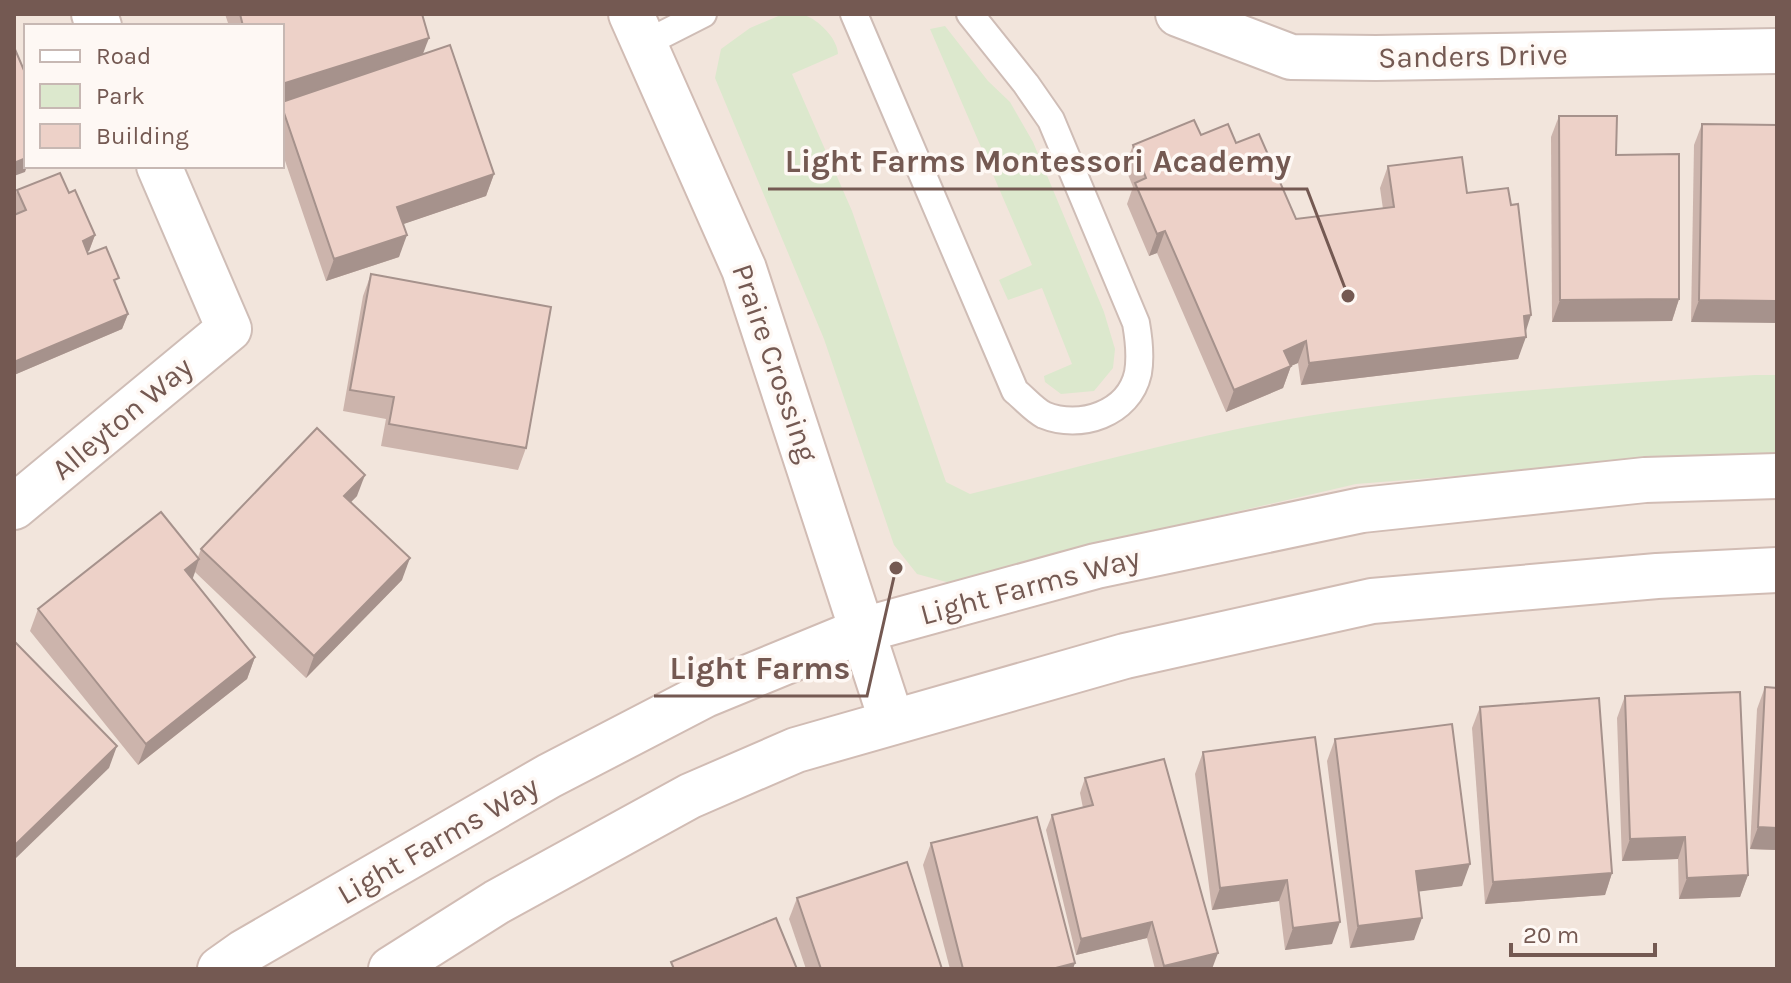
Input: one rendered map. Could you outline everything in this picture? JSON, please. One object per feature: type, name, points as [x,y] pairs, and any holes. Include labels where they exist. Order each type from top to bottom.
[{"type":"street","name":"Sanders Drive","points":[[1178,14],[1291,57],[1777,51]]},
{"type":"street","name":"Praire Crossing","points":[[637,29],[744,269],[892,722]]},
{"type":"street","name":"Alleyton Way","points":[[14,507],[229,329],[160,168]]},
{"type":"street","name":"Light Farms Way","points":[[220,969],[244,952],[549,776],[705,695],[863,630],[1096,566],[1362,510],[1645,480],[1777,476]]},
{"type":"street","points":[[391,969],[497,902],[690,796],[796,750],[892,722],[1125,656],[1372,601],[1657,576],[1777,570]]},
{"type":"lane","points":[[637,29],[703,14]]},
{"type":"lane","points":[[854,14],[1015,391],[1043,414],[1077,422],[1103,416],[1124,399],[1138,375],[1140,345],[1136,323],[1051,120],[970,14]]},
{"type":"shaded area","points":[[14,14],[1777,14],[1777,969],[14,969]]},
{"type":"green space","points":[[783,14],[809,17],[826,30],[837,48],[838,54],[792,74],[852,211],[946,482],[970,494],[1161,446],[1306,416],[1505,392],[1755,375],[1777,375],[1777,454],[1731,454],[1356,484],[1088,546],[986,576],[950,583],[917,574],[894,545],[824,339],[715,78],[721,49],[750,28]]},
{"type":"green space","points":[[945,26],[988,81],[1010,102],[1033,142],[1104,312],[1115,349],[1113,368],[1094,391],[1061,394],[1045,382],[1044,376],[1072,364],[1042,288],[1008,300],[999,280],[1032,265],[930,29]]},
{"type":"building","points":[[240,14],[422,14],[429,38],[284,83],[284,24],[242,24]]},
{"type":"building","points":[[450,45],[494,174],[397,207],[407,235],[334,259],[284,113],[284,101]]},
{"type":"building","points":[[14,47],[24,70],[24,159],[14,163]]},
{"type":"building","points":[[1559,116],[1617,116],[1616,155],[1679,154],[1679,299],[1560,300]]},
{"type":"building","points":[[1194,120],[1201,135],[1228,124],[1236,143],[1259,134],[1296,219],[1394,207],[1388,166],[1462,157],[1467,193],[1508,188],[1511,205],[1518,204],[1531,315],[1524,316],[1526,337],[1309,363],[1306,341],[1284,351],[1291,366],[1234,390],[1165,231],[1157,234],[1135,183],[1146,178],[1133,145]]},
{"type":"building","points":[[1702,124],[1777,125],[1777,301],[1699,300]]},
{"type":"building","points":[[60,173],[69,193],[75,190],[95,235],[83,241],[88,254],[106,247],[119,278],[114,280],[128,314],[14,362],[14,215],[26,210],[17,190]]},
{"type":"building","points":[[371,274],[551,307],[526,448],[389,424],[394,397],[350,390]]},
{"type":"building","points":[[317,428],[365,475],[344,496],[410,558],[314,656],[201,549]]},
{"type":"building","points":[[161,512],[199,559],[185,570],[255,657],[146,744],[38,609]]},
{"type":"building","points":[[14,641],[117,746],[16,844],[14,842]]},
{"type":"building","points":[[1765,687],[1777,688],[1777,828],[1758,827]]},
{"type":"building","points":[[1740,692],[1748,875],[1687,878],[1685,837],[1630,839],[1625,696]]},
{"type":"building","points":[[1599,698],[1612,873],[1493,882],[1480,707]]},
{"type":"building","points":[[1452,724],[1470,864],[1416,871],[1422,918],[1358,926],[1335,739]]},
{"type":"building","points":[[1315,737],[1340,922],[1293,928],[1287,880],[1220,888],[1203,752]]},
{"type":"building","points":[[1164,759],[1218,953],[1164,966],[1152,922],[1081,939],[1052,815],[1093,805],[1085,778]]},
{"type":"building","points":[[1037,817],[1075,963],[1052,969],[963,969],[931,843]]},
{"type":"building","points":[[907,862],[942,969],[821,969],[797,898]]},
{"type":"building","points":[[776,918],[797,969],[674,969],[671,962]]},
{"type":"place","name":"Light Farms Montessori Academy","points":[[1348,296]]},
{"type":"place","name":"Light Farms","points":[[896,568]]}]
